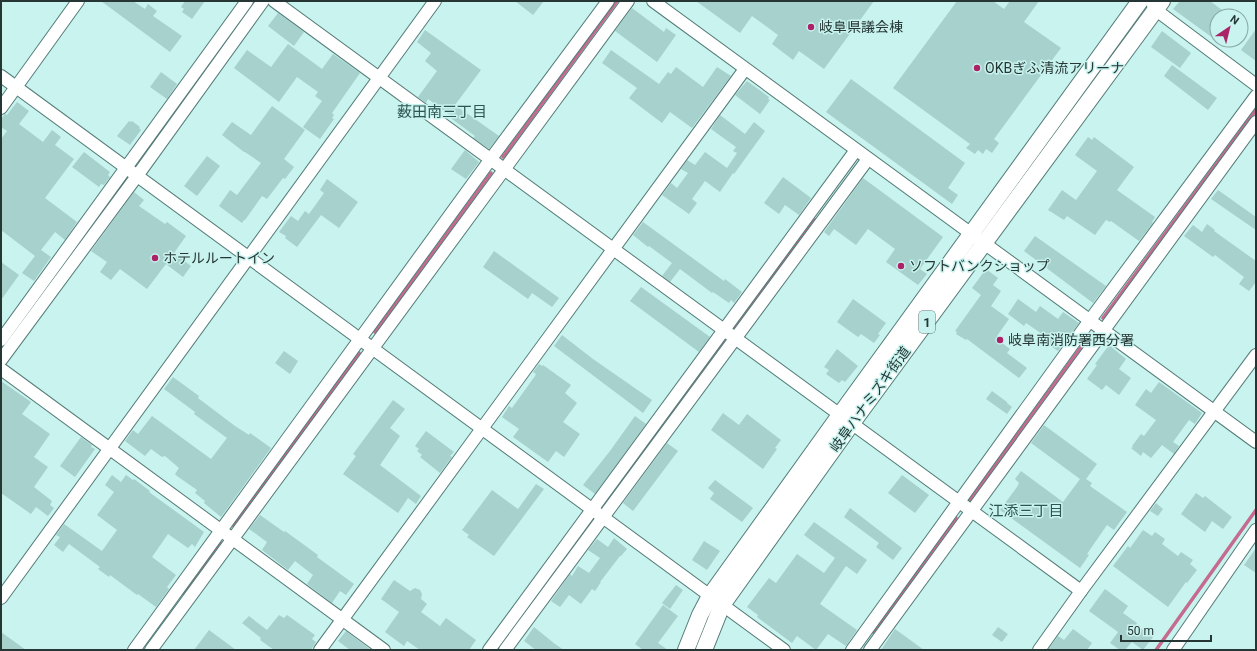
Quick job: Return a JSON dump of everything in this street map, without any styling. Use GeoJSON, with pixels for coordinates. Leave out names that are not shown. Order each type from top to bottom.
{"type":"FeatureCollection","features":[{"type":"Feature","properties":{"kind":"main road","name":"岐阜ハナミズキ街道"},"geometry":{"type":"LineString","coordinates":[[686,650],[700,615],[716,601],[846,419],[971,234],[1135,3]]}},
{"type":"Feature","properties":{"kind":"main road","name":"岐阜ハナミズキ街道"},"geometry":{"type":"LineString","coordinates":[[846,419],[984,244],[1156,4]]}},
{"type":"Feature","properties":{"kind":"main road","name":"岐阜ハナミズキ街道"},"geometry":{"type":"LineString","coordinates":[[704,650],[716,601]]}},
{"type":"Feature","properties":{"kind":"street"},"geometry":{"type":"LineString","coordinates":[[1,108],[78,1]]}},
{"type":"Feature","properties":{"kind":"street"},"geometry":{"type":"LineString","coordinates":[[1,340],[247,1]]}},
{"type":"Feature","properties":{"kind":"street"},"geometry":{"type":"LineString","coordinates":[[1,360],[137,176],[263,1]]}},
{"type":"Feature","properties":{"kind":"street"},"geometry":{"type":"LineString","coordinates":[[274,1],[1081,591]]}},
{"type":"Feature","properties":{"kind":"street"},"geometry":{"type":"LineString","coordinates":[[1,598],[435,1]]}},
{"type":"Feature","properties":{"kind":"street"},"geometry":{"type":"LineString","coordinates":[[134,650],[222,531],[490,160],[608,1]]}},
{"type":"Feature","properties":{"kind":"street"},"geometry":{"type":"LineString","coordinates":[[151,650],[628,1]]}},
{"type":"Feature","properties":{"kind":"street"},"geometry":{"type":"LineString","coordinates":[[653,1],[1256,442]]}},
{"type":"Feature","properties":{"kind":"street"},"geometry":{"type":"LineString","coordinates":[[1135,3],[1156,4],[1256,85]]}},
{"type":"Feature","properties":{"kind":"street"},"geometry":{"type":"LineString","coordinates":[[320,650],[745,69]]}},
{"type":"Feature","properties":{"kind":"street"},"geometry":{"type":"LineString","coordinates":[[1,76],[784,650]]}},
{"type":"Feature","properties":{"kind":"street"},"geometry":{"type":"LineString","coordinates":[[852,650],[1090,320],[1256,96]]}},
{"type":"Feature","properties":{"kind":"street"},"geometry":{"type":"LineString","coordinates":[[870,650],[1256,122]]}},
{"type":"Feature","properties":{"kind":"street"},"geometry":{"type":"LineString","coordinates":[[489,650],[856,150]]}},
{"type":"Feature","properties":{"kind":"street"},"geometry":{"type":"LineString","coordinates":[[505,650],[868,159]]}},
{"type":"Feature","properties":{"kind":"street"},"geometry":{"type":"LineString","coordinates":[[1039,650],[1256,355]]}},
{"type":"Feature","properties":{"kind":"street"},"geometry":{"type":"LineString","coordinates":[[1,369],[342,621],[384,650]]}},
{"type":"Feature","properties":{"kind":"street"},"geometry":{"type":"LineString","coordinates":[[1173,650],[1255,533]]}},
{"type":"Feature","properties":{"kind":"building"},"geometry":{"type":"Polygon","coordinates":[[[101,1],[133,1],[145,9],[148,4],[157,11],[153,16],[182,36],[170,52],[101,1]]]}},
{"type":"Feature","properties":{"kind":"building"},"geometry":{"type":"Polygon","coordinates":[[[185,1],[205,1],[192,19],[182,12],[184,9],[181,7],[185,1]]]}},
{"type":"Feature","properties":{"kind":"building"},"geometry":{"type":"Polygon","coordinates":[[[515,1],[544,1],[533,15],[515,1]]]}},
{"type":"Feature","properties":{"kind":"building","name":"岐阜県議会棟"},"geometry":{"type":"Polygon","coordinates":[[[696,1],[874,1],[824,69],[799,51],[793,60],[772,44],[778,35],[752,16],[740,33],[696,1]]]}},
{"type":"Feature","properties":{"kind":"building","name":"OKBぎふ清流アリーナ"},"geometry":{"type":"Polygon","coordinates":[[[957,1],[993,1],[1004,9],[1010,1],[1039,1],[1024,22],[1061,48],[994,139],[999,143],[992,153],[986,149],[983,154],[978,150],[975,154],[966,148],[970,144],[893,88],[957,1]]]}},
{"type":"Feature","properties":{"kind":"building"},"geometry":{"type":"Polygon","coordinates":[[[1180,1],[1210,1],[1219,8],[1209,8],[1209,35],[1173,9],[1180,1]]]}},
{"type":"Feature","properties":{"kind":"building"},"geometry":{"type":"Polygon","coordinates":[[[632,8],[664,32],[666,28],[676,35],[657,62],[615,31],[632,8]]]}},
{"type":"Feature","properties":{"kind":"building"},"geometry":{"type":"Polygon","coordinates":[[[278,13],[304,32],[294,46],[268,26],[278,13]]]}},
{"type":"Feature","properties":{"kind":"building"},"geometry":{"type":"Polygon","coordinates":[[[1256,29],[1256,61],[1241,50],[1242,48],[1249,48],[1249,39],[1256,29]]]}},
{"type":"Feature","properties":{"kind":"building"},"geometry":{"type":"Polygon","coordinates":[[[425,30],[481,70],[455,105],[499,136],[489,149],[473,138],[475,136],[448,116],[450,115],[428,99],[426,103],[418,97],[437,71],[425,61],[431,53],[417,42],[425,30]]]}},
{"type":"Feature","properties":{"kind":"building"},"geometry":{"type":"Polygon","coordinates":[[[1162,31],[1191,53],[1180,68],[1151,47],[1162,31]]]}},
{"type":"Feature","properties":{"kind":"building"},"geometry":{"type":"Polygon","coordinates":[[[288,44],[322,69],[333,54],[360,73],[332,113],[334,115],[332,118],[334,119],[320,139],[303,127],[322,101],[315,96],[318,92],[297,77],[279,102],[234,68],[247,50],[271,67],[288,44]]]}},
{"type":"Feature","properties":{"kind":"building"},"geometry":{"type":"Polygon","coordinates":[[[611,50],[659,84],[668,72],[671,74],[676,67],[703,87],[717,67],[731,76],[692,128],[670,112],[662,123],[629,98],[637,88],[602,63],[611,50]]]}},
{"type":"Feature","properties":{"kind":"building"},"geometry":{"type":"Polygon","coordinates":[[[1172,65],[1217,98],[1208,110],[1164,76],[1172,65]]]}},
{"type":"Feature","properties":{"kind":"building"},"geometry":{"type":"Polygon","coordinates":[[[161,72],[177,84],[167,99],[150,87],[161,72]]]}},
{"type":"Feature","properties":{"kind":"building"},"geometry":{"type":"Polygon","coordinates":[[[851,79],[965,163],[948,188],[958,195],[952,204],[826,112],[851,79]]]}},
{"type":"Feature","properties":{"kind":"building"},"geometry":{"type":"Polygon","coordinates":[[[747,81],[769,97],[768,99],[770,100],[760,114],[735,95],[747,81]]]}},
{"type":"Feature","properties":{"kind":"building"},"geometry":{"type":"Polygon","coordinates":[[[17,102],[29,111],[19,124],[43,142],[52,130],[61,137],[55,145],[74,159],[45,198],[77,222],[65,240],[55,232],[41,250],[51,257],[34,281],[22,273],[35,256],[1,230],[1,139],[7,131],[1,127],[1,119],[5,114],[7,115],[17,102]]]}},
{"type":"Feature","properties":{"kind":"building"},"geometry":{"type":"Polygon","coordinates":[[[272,106],[305,130],[284,159],[294,167],[285,179],[283,178],[267,199],[262,196],[242,223],[219,206],[230,190],[237,195],[261,163],[222,135],[232,122],[251,135],[272,106]]]}},
{"type":"Feature","properties":{"kind":"building"},"geometry":{"type":"Polygon","coordinates":[[[720,115],[745,134],[754,122],[765,131],[720,192],[705,181],[692,199],[697,203],[689,214],[662,195],[671,183],[677,188],[688,173],[681,169],[687,160],[695,165],[705,152],[727,168],[737,153],[733,151],[736,147],[711,129],[720,115]]]}},
{"type":"Feature","properties":{"kind":"building"},"geometry":{"type":"Polygon","coordinates":[[[129,121],[132,121],[140,127],[139,128],[141,130],[130,145],[117,136],[129,121]]]}},
{"type":"Feature","properties":{"kind":"building"},"geometry":{"type":"Polygon","coordinates":[[[1088,137],[1092,140],[1094,137],[1134,167],[1117,190],[1155,217],[1152,222],[1153,223],[1139,241],[1111,221],[1106,220],[1095,235],[1067,216],[1064,220],[1048,210],[1062,190],[1076,200],[1097,171],[1075,155],[1088,137]]]}},
{"type":"Feature","properties":{"kind":"building"},"geometry":{"type":"Polygon","coordinates":[[[465,150],[479,162],[466,179],[451,169],[465,150]]]}},
{"type":"Feature","properties":{"kind":"building"},"geometry":{"type":"Polygon","coordinates":[[[84,152],[110,172],[108,175],[110,177],[104,185],[101,184],[99,187],[72,167],[84,152]]]}},
{"type":"Feature","properties":{"kind":"building"},"geometry":{"type":"Polygon","coordinates":[[[207,156],[220,166],[197,196],[184,186],[207,156]]]}},
{"type":"Feature","properties":{"kind":"building"},"geometry":{"type":"Polygon","coordinates":[[[783,177],[811,198],[799,215],[785,205],[779,214],[764,203],[783,177]]]}},
{"type":"Feature","properties":{"kind":"building"},"geometry":{"type":"Polygon","coordinates":[[[863,178],[943,237],[920,269],[927,274],[918,285],[886,262],[895,249],[868,229],[856,245],[834,229],[829,236],[824,232],[863,178]]]}},
{"type":"Feature","properties":{"kind":"building"},"geometry":{"type":"Polygon","coordinates":[[[327,179],[358,202],[339,228],[321,215],[297,247],[285,238],[286,236],[279,232],[291,216],[298,221],[305,211],[309,214],[324,193],[320,190],[327,179]]]}},
{"type":"Feature","properties":{"kind":"building"},"geometry":{"type":"Polygon","coordinates":[[[1218,190],[1256,217],[1256,230],[1211,199],[1218,190]]]}},
{"type":"Feature","properties":{"kind":"building"},"geometry":{"type":"Polygon","coordinates":[[[134,192],[144,200],[139,206],[165,224],[167,222],[186,236],[174,253],[191,266],[183,277],[166,264],[147,289],[120,269],[111,280],[100,272],[107,262],[91,251],[134,192]]]}},
{"type":"Feature","properties":{"kind":"building"},"geometry":{"type":"Polygon","coordinates":[[[643,222],[724,281],[725,279],[742,292],[734,303],[731,300],[729,303],[713,292],[712,293],[680,269],[670,282],[662,276],[672,263],[633,235],[643,222]]]}},
{"type":"Feature","properties":{"kind":"building"},"geometry":{"type":"Polygon","coordinates":[[[1207,224],[1215,230],[1214,231],[1256,261],[1256,282],[1249,291],[1239,284],[1244,277],[1215,255],[1213,257],[1184,236],[1193,225],[1202,232],[1207,224]]]}},
{"type":"Feature","properties":{"kind":"building"},"geometry":{"type":"Polygon","coordinates":[[[1035,236],[1106,286],[1093,303],[1024,251],[1035,236]]]}},
{"type":"Feature","properties":{"kind":"building"},"geometry":{"type":"Polygon","coordinates":[[[494,251],[559,298],[552,307],[532,293],[528,299],[483,267],[494,251]]]}},
{"type":"Feature","properties":{"kind":"building"},"geometry":{"type":"Polygon","coordinates":[[[1,262],[19,275],[1,300],[1,262]]]}},
{"type":"Feature","properties":{"kind":"building","name":"岐阜南消防署西分署"},"geometry":{"type":"Polygon","coordinates":[[[986,269],[998,278],[993,285],[1001,291],[991,306],[1009,319],[997,336],[1003,341],[1002,343],[1010,349],[1007,353],[1027,368],[1019,378],[967,339],[966,340],[956,334],[957,332],[955,331],[981,295],[972,288],[986,269]]]}},
{"type":"Feature","properties":{"kind":"building"},"geometry":{"type":"Polygon","coordinates":[[[641,287],[710,337],[699,352],[630,301],[641,287]]]}},
{"type":"Feature","properties":{"kind":"building"},"geometry":{"type":"Polygon","coordinates":[[[853,299],[886,323],[878,334],[880,335],[874,343],[861,334],[858,337],[837,322],[853,299]]]}},
{"type":"Feature","properties":{"kind":"building"},"geometry":{"type":"Polygon","coordinates":[[[1018,299],[1036,312],[1040,306],[1058,319],[1063,312],[1079,323],[1058,351],[1042,340],[1045,336],[1026,323],[1024,326],[1008,314],[1018,299]]]}},
{"type":"Feature","properties":{"kind":"building"},"geometry":{"type":"Polygon","coordinates":[[[562,335],[593,359],[652,400],[643,413],[554,346],[562,335]]]}},
{"type":"Feature","properties":{"kind":"building"},"geometry":{"type":"Polygon","coordinates":[[[1109,345],[1126,359],[1119,369],[1131,378],[1119,395],[1106,385],[1102,390],[1087,379],[1097,365],[1095,364],[1109,345]]]}},
{"type":"Feature","properties":{"kind":"building"},"geometry":{"type":"Polygon","coordinates":[[[837,349],[858,366],[845,382],[842,380],[839,383],[826,374],[829,370],[824,367],[837,349]]]}},
{"type":"Feature","properties":{"kind":"building"},"geometry":{"type":"Polygon","coordinates":[[[284,351],[298,361],[290,374],[275,363],[284,351]]]}},
{"type":"Feature","properties":{"kind":"building"},"geometry":{"type":"Polygon","coordinates":[[[539,364],[542,366],[543,365],[571,385],[565,393],[577,403],[563,422],[580,434],[564,457],[556,451],[548,462],[513,437],[519,429],[502,417],[509,406],[512,408],[535,376],[536,374],[533,372],[539,364]]]}},
{"type":"Feature","properties":{"kind":"building"},"geometry":{"type":"Polygon","coordinates":[[[173,377],[199,396],[198,398],[235,426],[249,435],[250,433],[271,448],[221,517],[204,503],[205,501],[195,493],[197,490],[175,474],[179,468],[165,456],[162,457],[151,449],[145,456],[125,441],[133,430],[138,434],[152,416],[211,459],[227,438],[194,414],[195,412],[164,389],[173,377]]]}},
{"type":"Feature","properties":{"kind":"building"},"geometry":{"type":"Polygon","coordinates":[[[1,381],[31,402],[22,414],[50,434],[34,457],[48,467],[34,487],[52,501],[50,505],[54,508],[48,516],[36,507],[31,514],[1,493],[1,381]]]}},
{"type":"Feature","properties":{"kind":"building"},"geometry":{"type":"Polygon","coordinates":[[[1159,382],[1202,413],[1195,424],[1189,420],[1173,442],[1179,446],[1174,454],[1162,445],[1151,458],[1143,452],[1141,456],[1131,448],[1141,434],[1144,436],[1156,420],[1135,405],[1146,389],[1151,393],[1159,382]]]}},
{"type":"Feature","properties":{"kind":"building"},"geometry":{"type":"Polygon","coordinates":[[[992,391],[1012,407],[1007,414],[986,399],[992,391]]]}},
{"type":"Feature","properties":{"kind":"building"},"geometry":{"type":"Polygon","coordinates":[[[393,400],[405,409],[390,428],[400,436],[380,465],[421,496],[416,504],[408,498],[398,513],[343,474],[356,456],[353,454],[393,400]]]}},
{"type":"Feature","properties":{"kind":"building"},"geometry":{"type":"Polygon","coordinates":[[[723,413],[739,425],[747,414],[781,440],[775,448],[777,449],[763,469],[711,430],[723,413]]]}},
{"type":"Feature","properties":{"kind":"building"},"geometry":{"type":"Polygon","coordinates":[[[635,416],[646,424],[595,494],[583,485],[635,416]]]}},
{"type":"Feature","properties":{"kind":"building"},"geometry":{"type":"Polygon","coordinates":[[[1044,425],[1097,464],[1086,479],[1092,483],[1090,486],[1127,512],[1114,530],[1107,525],[1087,554],[1089,555],[1080,568],[1000,510],[1017,487],[1019,483],[1015,479],[1021,471],[1063,502],[1080,479],[1031,443],[1044,425]]]}},
{"type":"Feature","properties":{"kind":"building"},"geometry":{"type":"Polygon","coordinates":[[[426,431],[454,452],[440,473],[420,457],[422,455],[417,451],[419,449],[415,446],[426,431]]]}},
{"type":"Feature","properties":{"kind":"building"},"geometry":{"type":"Polygon","coordinates":[[[81,437],[95,449],[75,477],[60,466],[81,437]]]}},
{"type":"Feature","properties":{"kind":"building"},"geometry":{"type":"Polygon","coordinates":[[[667,443],[678,451],[633,511],[623,503],[667,443]]]}},
{"type":"Feature","properties":{"kind":"building"},"geometry":{"type":"Polygon","coordinates":[[[112,475],[121,482],[126,475],[133,480],[134,479],[150,491],[149,492],[204,532],[195,547],[192,544],[188,548],[168,534],[152,557],[176,575],[167,587],[169,589],[156,607],[110,575],[109,577],[98,569],[100,567],[69,544],[63,552],[54,545],[60,537],[56,535],[64,524],[102,551],[117,530],[97,515],[114,492],[105,485],[112,475]]]}},
{"type":"Feature","properties":{"kind":"building"},"geometry":{"type":"Polygon","coordinates":[[[902,475],[929,495],[915,513],[888,493],[902,475]]]}},
{"type":"Feature","properties":{"kind":"building"},"geometry":{"type":"Polygon","coordinates":[[[715,480],[753,508],[742,522],[710,499],[714,493],[708,488],[715,480]]]}},
{"type":"Feature","properties":{"kind":"building"},"geometry":{"type":"Polygon","coordinates":[[[536,484],[544,489],[494,556],[467,537],[469,535],[462,530],[492,490],[518,509],[536,484]]]}},
{"type":"Feature","properties":{"kind":"building"},"geometry":{"type":"Polygon","coordinates":[[[1196,493],[1203,498],[1205,496],[1232,517],[1223,529],[1212,521],[1205,532],[1181,514],[1196,493]]]}},
{"type":"Feature","properties":{"kind":"building"},"geometry":{"type":"Polygon","coordinates":[[[1156,503],[1163,509],[1158,516],[1150,511],[1156,503]]]}},
{"type":"Feature","properties":{"kind":"building"},"geometry":{"type":"Polygon","coordinates":[[[850,508],[902,548],[893,560],[876,547],[879,543],[844,517],[850,508]]]}},
{"type":"Feature","properties":{"kind":"building"},"geometry":{"type":"Polygon","coordinates":[[[260,515],[318,555],[317,557],[354,584],[346,595],[340,591],[332,603],[307,584],[313,575],[295,561],[288,570],[262,550],[267,542],[249,529],[260,515]]]}},
{"type":"Feature","properties":{"kind":"building"},"geometry":{"type":"Polygon","coordinates":[[[814,522],[867,560],[857,574],[846,566],[820,604],[857,630],[846,646],[828,634],[816,650],[797,636],[792,643],[757,617],[758,615],[747,607],[769,578],[776,583],[797,554],[824,573],[835,558],[804,535],[814,522]]]}},
{"type":"Feature","properties":{"kind":"building"},"geometry":{"type":"Polygon","coordinates":[[[1143,530],[1152,536],[1155,532],[1165,539],[1162,544],[1178,556],[1181,552],[1193,560],[1190,564],[1197,570],[1187,583],[1186,582],[1168,607],[1113,566],[1128,546],[1130,548],[1143,530]]]}},
{"type":"Feature","properties":{"kind":"building"},"geometry":{"type":"Polygon","coordinates":[[[614,538],[627,549],[600,582],[595,591],[592,589],[581,604],[569,595],[560,607],[551,601],[570,574],[572,576],[578,566],[589,573],[600,558],[588,550],[597,539],[608,547],[614,538]]]}},
{"type":"Feature","properties":{"kind":"building"},"geometry":{"type":"Polygon","coordinates":[[[704,541],[720,551],[707,570],[692,560],[704,541]]]}},
{"type":"Feature","properties":{"kind":"building"},"geometry":{"type":"Polygon","coordinates":[[[1256,548],[1256,573],[1244,565],[1256,548]]]}},
{"type":"Feature","properties":{"kind":"building"},"geometry":{"type":"Polygon","coordinates":[[[394,580],[410,591],[415,588],[420,590],[422,594],[421,599],[427,604],[421,612],[440,626],[446,618],[476,640],[469,650],[420,650],[407,641],[404,646],[385,632],[399,612],[381,599],[394,580]]]}},
{"type":"Feature","properties":{"kind":"building"},"geometry":{"type":"Polygon","coordinates":[[[676,585],[683,590],[670,609],[662,603],[676,585]]]}},
{"type":"Feature","properties":{"kind":"building"},"geometry":{"type":"Polygon","coordinates":[[[1105,589],[1128,606],[1123,613],[1137,623],[1136,625],[1153,637],[1143,650],[1132,642],[1125,650],[1120,650],[1110,643],[1118,632],[1089,611],[1105,589]]]}},
{"type":"Feature","properties":{"kind":"building"},"geometry":{"type":"Polygon","coordinates":[[[663,605],[678,616],[658,643],[668,650],[643,650],[635,644],[663,605]]]}},
{"type":"Feature","properties":{"kind":"building"},"geometry":{"type":"Polygon","coordinates":[[[279,615],[284,618],[287,615],[315,635],[312,639],[316,642],[311,650],[274,650],[260,640],[261,638],[242,623],[249,616],[267,630],[279,615]]]}},
{"type":"Feature","properties":{"kind":"building"},"geometry":{"type":"Polygon","coordinates":[[[534,627],[564,650],[536,650],[524,641],[534,627]]]}},
{"type":"Feature","properties":{"kind":"building"},"geometry":{"type":"Polygon","coordinates":[[[998,627],[1008,634],[1002,642],[992,635],[998,627]]]}},
{"type":"Feature","properties":{"kind":"building"},"geometry":{"type":"Polygon","coordinates":[[[895,629],[924,650],[881,650],[895,629]]]}},
{"type":"Feature","properties":{"kind":"building"},"geometry":{"type":"Polygon","coordinates":[[[1073,629],[1092,643],[1087,650],[1048,650],[1058,636],[1064,640],[1073,629]]]}},
{"type":"Feature","properties":{"kind":"building"},"geometry":{"type":"Polygon","coordinates":[[[209,630],[236,650],[194,650],[209,630]]]}},
{"type":"Feature","properties":{"kind":"building"},"geometry":{"type":"Polygon","coordinates":[[[346,631],[371,650],[350,650],[338,641],[346,631]]]}},
{"type":"Feature","properties":{"kind":"building"},"geometry":{"type":"Polygon","coordinates":[[[1,632],[26,650],[4,650],[1,648],[1,632]]]}},
{"type":"Feature","properties":{"kind":"waterway"},"geometry":{"type":"LineString","coordinates":[[503,157],[617,1]]}},
{"type":"Feature","properties":{"kind":"waterway"},"geometry":{"type":"LineString","coordinates":[[139,162],[205,71]]}},
{"type":"Feature","properties":{"kind":"waterway"},"geometry":{"type":"LineString","coordinates":[[1103,318],[1256,110]]}},
{"type":"Feature","properties":{"kind":"waterway"},"geometry":{"type":"LineString","coordinates":[[375,332],[491,173]]}},
{"type":"Feature","properties":{"kind":"waterway"},"geometry":{"type":"LineString","coordinates":[[27,314],[124,181]]}},
{"type":"Feature","properties":{"kind":"waterway"},"geometry":{"type":"LineString","coordinates":[[732,329],[815,220]]}},
{"type":"Feature","properties":{"kind":"waterway"},"geometry":{"type":"LineString","coordinates":[[606,501],[726,337]]}},
{"type":"Feature","properties":{"kind":"waterway"},"geometry":{"type":"LineString","coordinates":[[970,500],[1087,339]]}},
{"type":"Feature","properties":{"kind":"waterway"},"geometry":{"type":"LineString","coordinates":[[233,525],[359,353]]}},
{"type":"Feature","properties":{"kind":"waterway"},"geometry":{"type":"LineString","coordinates":[[1156,650],[1256,510]]}},
{"type":"Feature","properties":{"kind":"waterway"},"geometry":{"type":"LineString","coordinates":[[873,632],[956,518]]}},
{"type":"Feature","properties":{"kind":"waterway"},"geometry":{"type":"LineString","coordinates":[[497,650],[589,524]]}},
{"type":"Feature","properties":{"kind":"waterway"},"geometry":{"type":"LineString","coordinates":[[183,593],[220,542]]}},
{"type":"Feature","properties":{"kind":"place","name":"岐阜県議会棟"},"geometry":{"type":"Point","coordinates":[811,27]}},
{"type":"Feature","properties":{"kind":"place","name":"OKBぎふ清流アリーナ"},"geometry":{"type":"Point","coordinates":[977,68]}},
{"type":"Feature","properties":{"kind":"place","name":"ホテルルートイン"},"geometry":{"type":"Point","coordinates":[155,258]}},
{"type":"Feature","properties":{"kind":"place","name":"ソフトバンクショップ"},"geometry":{"type":"Point","coordinates":[901,266]}},
{"type":"Feature","properties":{"kind":"place","name":"岐阜南消防署西分署"},"geometry":{"type":"Point","coordinates":[1000,340]}},
{"type":"Feature","properties":{"kind":"district","name":"薮田南三丁目"},"geometry":{"type":"Point","coordinates":[442,112]}},
{"type":"Feature","properties":{"kind":"district","name":"江添三丁目"},"geometry":{"type":"Point","coordinates":[1026,511]}}]}
